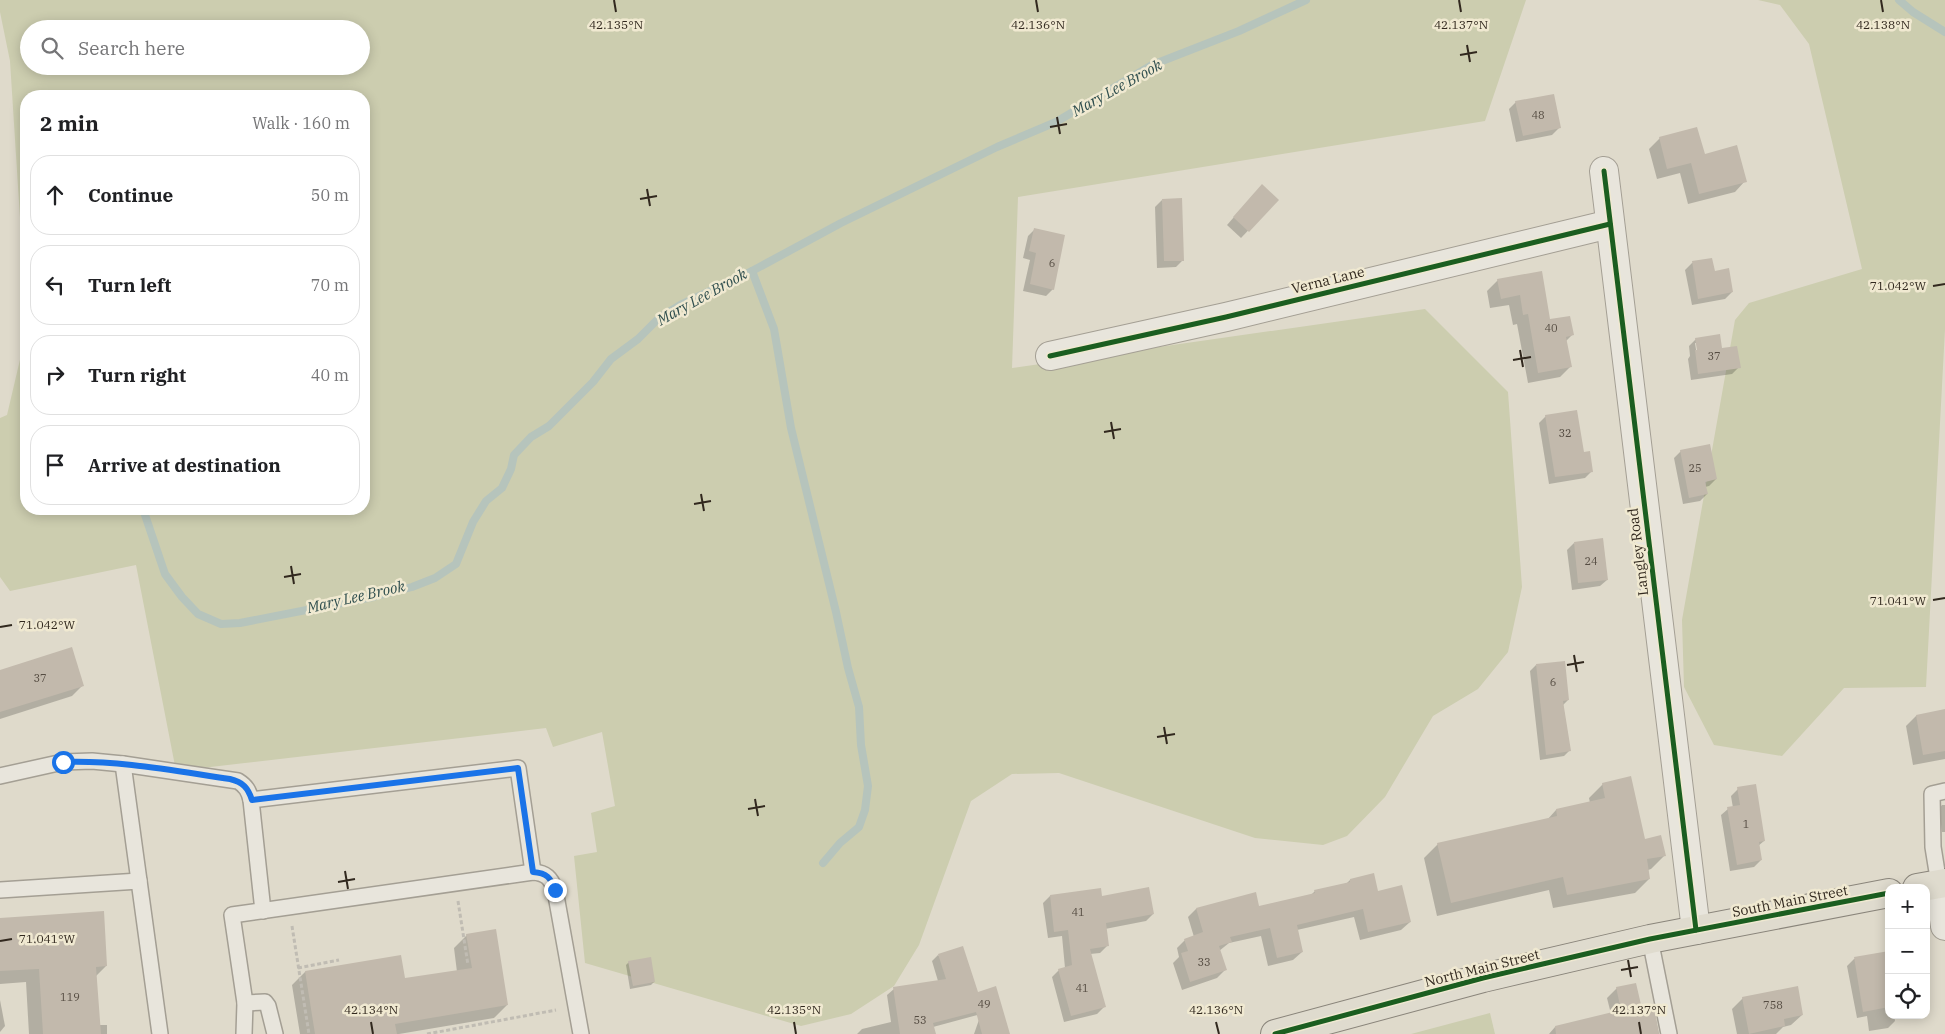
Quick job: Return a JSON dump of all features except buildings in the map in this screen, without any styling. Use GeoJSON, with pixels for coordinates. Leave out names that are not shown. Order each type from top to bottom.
{"type":"FeatureCollection","features":[{"type":"Feature","properties":{"kind":"main road","name":"South Main Street"},"geometry":{"type":"LineString","coordinates":[[1696,930],[1885,894]]}},
{"type":"Feature","properties":{"kind":"main road","name":"North Main Street"},"geometry":{"type":"LineString","coordinates":[[1276,1034],[1483,978],[1696,930]]}},
{"type":"Feature","properties":{"kind":"street","name":"Langley Road"},"geometry":{"type":"LineString","coordinates":[[1604,171],[1696,930]]}},
{"type":"Feature","properties":{"kind":"street","name":"Verna Lane"},"geometry":{"type":"LineString","coordinates":[[1050,356],[1235,314],[1610,224]]}},
{"type":"Feature","properties":{"kind":"street"},"geometry":{"type":"LineString","coordinates":[[1934,885],[1945,926]]}},
{"type":"Feature","properties":{"kind":"lane"},"geometry":{"type":"LineString","coordinates":[[0,776],[63,762],[92,761],[238,781],[245,785],[252,800],[263,911]]}},
{"type":"Feature","properties":{"kind":"lane"},"geometry":{"type":"LineString","coordinates":[[123,764],[160,1034]]}},
{"type":"Feature","properties":{"kind":"lane"},"geometry":{"type":"LineString","coordinates":[[252,800],[518,768],[533,872]]}},
{"type":"Feature","properties":{"kind":"lane"},"geometry":{"type":"LineString","coordinates":[[1934,885],[1932,794],[1945,791]]}},
{"type":"Feature","properties":{"kind":"lane"},"geometry":{"type":"LineString","coordinates":[[244,1034],[245,1003],[232,915],[543,872],[548,876],[555,890],[581,1034]]}},
{"type":"Feature","properties":{"kind":"lane"},"geometry":{"type":"LineString","coordinates":[[0,890],[139,882]]}},
{"type":"Feature","properties":{"kind":"lane"},"geometry":{"type":"LineString","coordinates":[[1650,939],[1669,1034]]}},
{"type":"Feature","properties":{"kind":"lane"},"geometry":{"type":"LineString","coordinates":[[245,1003],[265,1002],[268,1006],[275,1034]]}},
{"type":"Feature","properties":{"kind":"path"},"geometry":{"type":"LineString","coordinates":[[460,918],[468,965]]}},
{"type":"Feature","properties":{"kind":"path"},"geometry":{"type":"LineString","coordinates":[[294,940],[309,1034]]}},
{"type":"Feature","properties":{"kind":"path"},"geometry":{"type":"LineString","coordinates":[[298,968],[338,960]]}},
{"type":"Feature","properties":{"kind":"path"},"geometry":{"type":"LineString","coordinates":[[427,1034],[576,1007]]}},
{"type":"Feature","properties":{"kind":"green space"},"geometry":{"type":"Polygon","coordinates":[[[0,0],[1526,0],[1485,121],[1018,197],[1012,368],[1425,309],[1508,392],[1522,587],[1508,652],[1478,689],[1433,716],[1385,797],[1347,836],[1323,845],[1255,838],[1059,773],[1012,774],[971,801],[919,945],[894,986],[851,1014],[801,1026],[585,963],[574,856],[597,852],[591,813],[615,806],[602,732],[553,747],[546,728],[176,771],[136,565],[10,591],[0,577],[0,418],[7,415],[20,360],[20,515],[370,515],[370,90],[20,90],[20,218],[10,61],[0,12],[0,0]]]}},
{"type":"Feature","properties":{"kind":"green space"},"geometry":{"type":"Polygon","coordinates":[[[1758,0],[1945,0],[1945,329],[1926,687],[1844,688],[1782,756],[1714,745],[1684,687],[1682,620],[1735,320],[1749,303],[1862,269],[1809,44],[1780,5],[1758,0]]]}},
{"type":"Feature","properties":{"kind":"green space"},"geometry":{"type":"Polygon","coordinates":[[[1490,1013],[1495,1034],[1411,1034],[1490,1013]]]}},
{"type":"Feature","properties":{"kind":"waterway","name":"Mary Lee Brook"},"geometry":{"type":"LineString","coordinates":[[145,515],[165,574],[182,597],[198,614],[221,624],[240,623],[373,597],[412,587],[435,578],[456,564],[473,522],[486,501],[502,488],[511,469],[514,455],[531,437],[549,426],[593,382],[611,359],[638,339],[659,318],[682,304],[752,271],[841,223],[997,147],[1056,122],[1152,65],[1239,31],[1306,0]]}},
{"type":"Feature","properties":{"kind":"waterway","name":"Mary Lee Brook"},"geometry":{"type":"LineString","coordinates":[[1899,0],[1913,12],[1945,32]]}},
{"type":"Feature","properties":{"kind":"waterway"},"geometry":{"type":"LineString","coordinates":[[752,271],[774,329],[791,428],[859,707],[861,745],[868,786],[865,810],[859,827],[840,843],[823,863]]}},
{"type":"Feature","properties":{"kind":"cycle path"},"geometry":{"type":"LineString","coordinates":[[1604,171],[1696,930]]}},
{"type":"Feature","properties":{"kind":"cycle path"},"geometry":{"type":"LineString","coordinates":[[1050,356],[1226,317],[1610,224]]}},
{"type":"Feature","properties":{"kind":"cycle path"},"geometry":{"type":"LineString","coordinates":[[1275,1034],[1483,978],[1650,939],[1885,894]]}},
{"type":"Feature","properties":{"kind":"route"},"geometry":{"type":"LineString","coordinates":[[63,762],[92,761],[123,764],[230,779],[245,785],[252,800],[518,768],[533,872],[543,872],[548,876],[555,890]]}}]}
